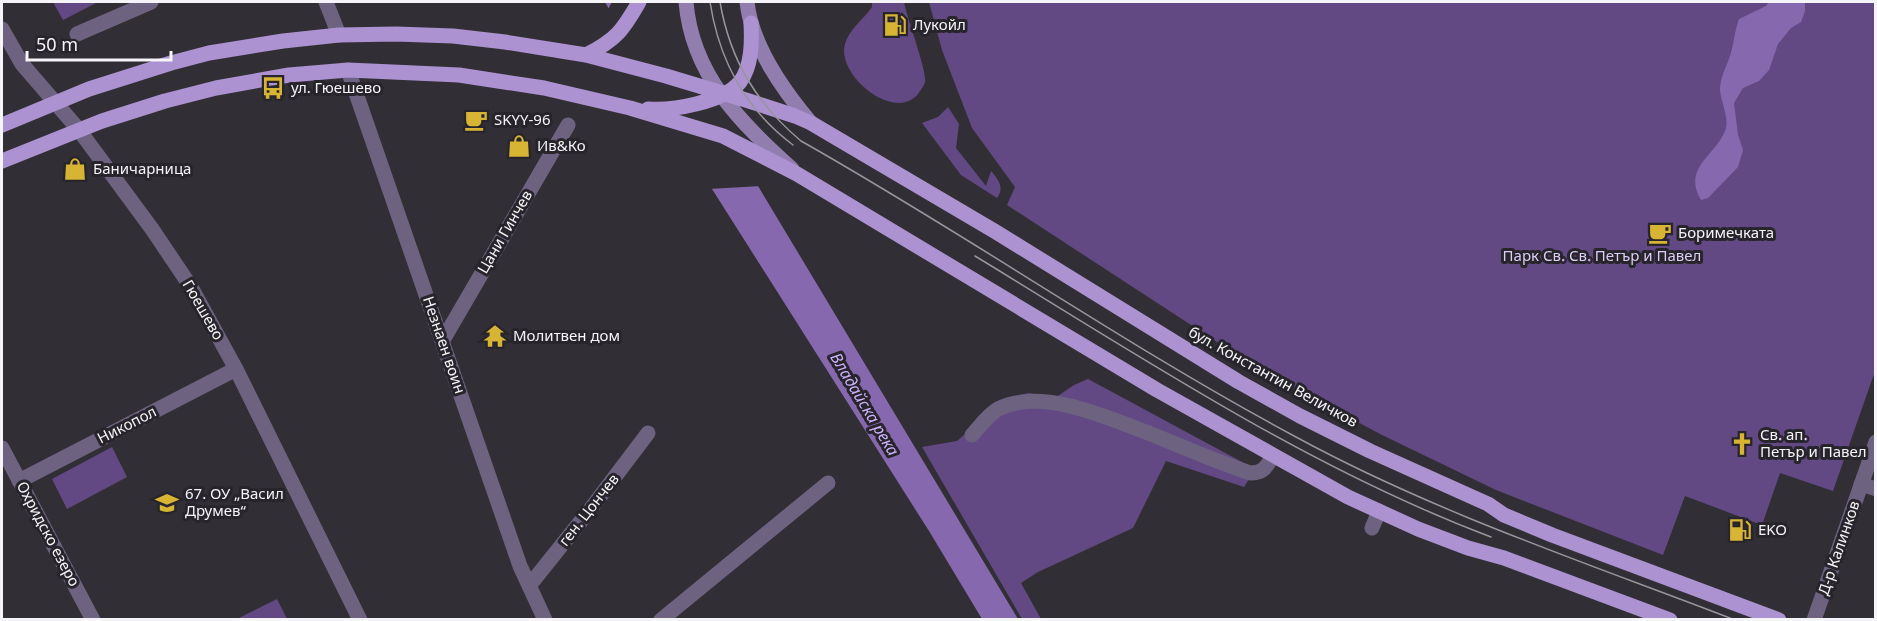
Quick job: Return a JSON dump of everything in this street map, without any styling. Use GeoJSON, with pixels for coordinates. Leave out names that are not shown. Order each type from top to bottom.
{"type":"FeatureCollection","features":[{"type":"Feature","properties":{"kind":"main road"},"geometry":{"type":"LineString","coordinates":[[586,55],[620,33],[639,2]]}},
{"type":"Feature","properties":{"kind":"main road"},"geometry":{"type":"LineString","coordinates":[[686,2],[690,29],[698,56],[707,74],[748,128],[797,174]]}},
{"type":"Feature","properties":{"kind":"main road"},"geometry":{"type":"LineString","coordinates":[[630,108],[655,110],[710,101],[738,84],[751,51],[751,23],[747,2]]}},
{"type":"Feature","properties":{"kind":"main road"},"geometry":{"type":"LineString","coordinates":[[751,23],[764,53],[791,100],[811,123]]}},
{"type":"Feature","properties":{"kind":"main road","name":"бул. Константин Величков"},"geometry":{"type":"LineString","coordinates":[[2,125],[89,89],[209,53],[339,35],[453,36],[505,42],[586,55],[666,76],[781,111],[811,123],[996,232],[1239,382],[1300,416],[1381,456],[1488,504],[1504,514],[1656,575],[1779,620]]}},
{"type":"Feature","properties":{"kind":"main road"},"geometry":{"type":"LineString","coordinates":[[2,161],[79,130],[165,101],[216,88],[289,75],[348,70],[459,75],[544,88],[630,108],[723,136],[797,174],[1157,390],[1348,497],[1468,548],[1504,558],[1670,620]]}},
{"type":"Feature","properties":{"kind":"street"},"geometry":{"type":"LineString","coordinates":[[77,34],[151,2]]}},
{"type":"Feature","properties":{"kind":"street"},"geometry":{"type":"LineString","coordinates":[[326,2],[339,35]]}},
{"type":"Feature","properties":{"kind":"street","name":"Гюешево"},"geometry":{"type":"LineString","coordinates":[[2,28],[21,64],[79,130],[170,255],[206,313],[360,620]]}},
{"type":"Feature","properties":{"kind":"street","name":"Незнаен воин"},"geometry":{"type":"LineString","coordinates":[[348,70],[520,566],[544,620]]}},
{"type":"Feature","properties":{"kind":"street","name":"Цани Гинчев"},"geometry":{"type":"LineString","coordinates":[[443,340],[568,125]]}},
{"type":"Feature","properties":{"kind":"street","name":"Никопол"},"geometry":{"type":"LineString","coordinates":[[19,481],[236,369]]}},
{"type":"Feature","properties":{"kind":"street"},"geometry":{"type":"LineString","coordinates":[[972,435],[996,410],[1009,405],[1042,402],[1080,409],[1119,422],[1250,473],[1258,473],[1265,469],[1273,456]]}},
{"type":"Feature","properties":{"kind":"street","name":"ген. Цончев"},"geometry":{"type":"LineString","coordinates":[[529,586],[648,434]]}},
{"type":"Feature","properties":{"kind":"street","name":"Д-р Калинков"},"geometry":{"type":"LineString","coordinates":[[1814,620],[1868,487],[1875,442]]}},
{"type":"Feature","properties":{"kind":"street","name":"Охридско езеро"},"geometry":{"type":"LineString","coordinates":[[2,448],[93,620]]}},
{"type":"Feature","properties":{"kind":"street"},"geometry":{"type":"LineString","coordinates":[[661,620],[828,483]]}},
{"type":"Feature","properties":{"kind":"street"},"geometry":{"type":"LineString","coordinates":[[1372,528],[1379,511]]}},
{"type":"Feature","properties":{"kind":"green space"},"geometry":{"type":"Polygon","coordinates":[[[53,2],[98,2],[63,20],[53,2]]]}},
{"type":"Feature","properties":{"kind":"green space"},"geometry":{"type":"Polygon","coordinates":[[[872,2],[904,2],[925,76],[921,90],[908,101],[895,103],[869,92],[849,69],[845,56],[845,44],[853,29],[872,7],[872,2]]]}},
{"type":"Feature","properties":{"kind":"green space","name":"Парк Св. Св. Петър и Павел"},"geometry":{"type":"Polygon","coordinates":[[[929,2],[1875,2],[1875,371],[1833,491],[1780,473],[1762,525],[1685,496],[1663,555],[1496,490],[1380,434],[1254,366],[1007,205],[1015,187],[972,128],[942,50],[929,2]]]}},
{"type":"Feature","properties":{"kind":"green space"},"geometry":{"type":"Polygon","coordinates":[[[948,107],[959,124],[956,148],[986,186],[991,171],[994,174],[1000,187],[997,198],[961,175],[922,123],[938,117],[948,107]]]}},
{"type":"Feature","properties":{"kind":"green space"},"geometry":{"type":"Polygon","coordinates":[[[1088,379],[1255,469],[1244,487],[1166,461],[1133,528],[1038,572],[1021,583],[1041,619],[1022,619],[922,447],[957,441],[1007,398],[1029,393],[1055,398],[1088,379]]]}},
{"type":"Feature","properties":{"kind":"green space"},"geometry":{"type":"Polygon","coordinates":[[[112,447],[127,477],[67,509],[52,479],[112,447]]]}},
{"type":"Feature","properties":{"kind":"green space"},"geometry":{"type":"Polygon","coordinates":[[[277,599],[287,619],[237,619],[277,599]]]}},
{"type":"Feature","properties":{"kind":"water","name":"Владайска река"},"geometry":{"type":"Polygon","coordinates":[[[605,2],[652,2],[758,186],[1018,619],[982,619],[929,531],[712,189],[605,2]]]}},
{"type":"Feature","properties":{"kind":"water"},"geometry":{"type":"Polygon","coordinates":[[[1769,2],[1805,2],[1805,11],[1801,22],[1791,28],[1778,44],[1769,70],[1759,81],[1743,88],[1734,103],[1738,135],[1743,150],[1738,167],[1708,198],[1701,200],[1695,179],[1702,163],[1725,131],[1725,111],[1720,86],[1731,54],[1739,19],[1766,6],[1769,2]]]}},
{"type":"Feature","properties":{"kind":"pier"},"geometry":{"type":"Polygon","coordinates":[[[612,2],[655,2],[761,186],[709,189],[607,11],[612,2]]]}},
{"type":"Feature","properties":{"kind":"tram line"},"geometry":{"type":"LineString","coordinates":[[710,2],[720,44],[737,82],[761,116],[793,145]]}},
{"type":"Feature","properties":{"kind":"tram line"},"geometry":{"type":"LineString","coordinates":[[720,2],[731,43],[747,79],[771,111],[801,141],[925,214],[1170,366],[1296,437],[1403,490],[1512,536],[1735,620]]}},
{"type":"Feature","properties":{"kind":"tram line"},"geometry":{"type":"LineString","coordinates":[[975,256],[1163,371],[1291,444],[1356,478],[1491,537]]}},
{"type":"Feature","properties":{"kind":"place","name":"Лукойл"},"geometry":{"type":"Point","coordinates":[895,25]}},
{"type":"Feature","properties":{"kind":"place","name":"ул. Гюешево"},"geometry":{"type":"Point","coordinates":[273,88]}},
{"type":"Feature","properties":{"kind":"place","name":"SKYY-96"},"geometry":{"type":"Point","coordinates":[476,120]}},
{"type":"Feature","properties":{"kind":"place","name":"Ив&Ко"},"geometry":{"type":"Point","coordinates":[519,146]}},
{"type":"Feature","properties":{"kind":"place","name":"Баничарница"},"geometry":{"type":"Point","coordinates":[75,169]}},
{"type":"Feature","properties":{"kind":"place","name":"Боримечката"},"geometry":{"type":"Point","coordinates":[1660,233]}},
{"type":"Feature","properties":{"kind":"place","name":"Молитвен дом"},"geometry":{"type":"Point","coordinates":[495,336]}},
{"type":"Feature","properties":{"kind":"place","name":"Св. ап. Петър и Павел"},"geometry":{"type":"Point","coordinates":[1742,444]}},
{"type":"Feature","properties":{"kind":"place","name":"67. ОУ „Васил Друмев“"},"geometry":{"type":"Point","coordinates":[167,503]}},
{"type":"Feature","properties":{"kind":"place","name":"EKO"},"geometry":{"type":"Point","coordinates":[1740,530]}}]}
